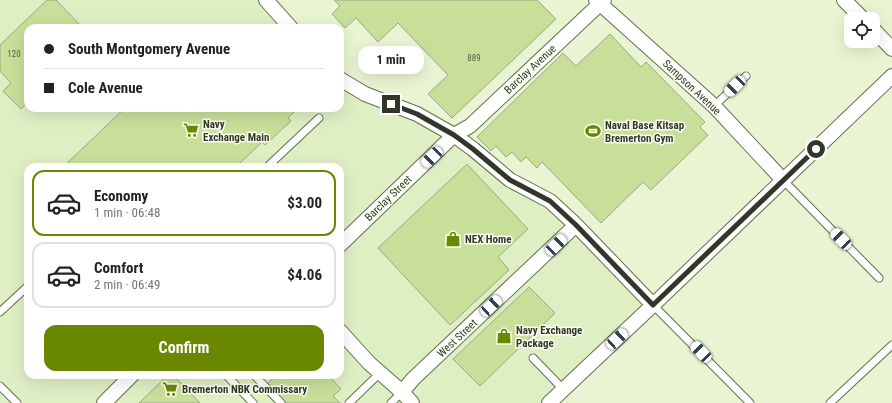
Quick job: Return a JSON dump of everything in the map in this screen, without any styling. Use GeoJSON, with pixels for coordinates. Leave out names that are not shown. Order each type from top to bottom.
{"type":"FeatureCollection","features":[{"type":"Feature","properties":{"kind":"street"},"geometry":{"type":"LineString","coordinates":[[266,0],[287,24]]}},
{"type":"Feature","properties":{"kind":"street"},"geometry":{"type":"LineString","coordinates":[[844,0],[856,12]]}},
{"type":"Feature","properties":{"kind":"street","name":"Sampson Avenue"},"geometry":{"type":"LineString","coordinates":[[600,1],[714,106],[783,180]]}},
{"type":"Feature","properties":{"kind":"street","name":"Barclay Avenue"},"geometry":{"type":"LineString","coordinates":[[454,135],[470,126],[600,1]]}},
{"type":"Feature","properties":{"kind":"street"},"geometry":{"type":"LineString","coordinates":[[880,37],[892,49]]}},
{"type":"Feature","properties":{"kind":"street"},"geometry":{"type":"LineString","coordinates":[[549,403],[892,76]]}},
{"type":"Feature","properties":{"kind":"street"},"geometry":{"type":"LineString","coordinates":[[344,81],[365,94],[417,114],[454,135],[510,180],[550,201],[576,225],[653,305]]}},
{"type":"Feature","properties":{"kind":"street","name":"Barclay Street"},"geometry":{"type":"LineString","coordinates":[[344,241],[454,135]]}},
{"type":"Feature","properties":{"kind":"street","name":"West Street"},"geometry":{"type":"LineString","coordinates":[[402,392],[417,375],[576,225]]}},
{"type":"Feature","properties":{"kind":"street"},"geometry":{"type":"LineString","coordinates":[[344,335],[380,373],[412,403]]}},
{"type":"Feature","properties":{"kind":"street"},"geometry":{"type":"LineString","coordinates":[[104,403],[128,379]]}},
{"type":"Feature","properties":{"kind":"lane"},"geometry":{"type":"LineString","coordinates":[[714,106],[746,76]]}},
{"type":"Feature","properties":{"kind":"lane"},"geometry":{"type":"LineString","coordinates":[[271,163],[319,118]]}},
{"type":"Feature","properties":{"kind":"lane"},"geometry":{"type":"LineString","coordinates":[[783,180],[879,278]]}},
{"type":"Feature","properties":{"kind":"lane"},"geometry":{"type":"LineString","coordinates":[[0,312],[24,290]]}},
{"type":"Feature","properties":{"kind":"lane"},"geometry":{"type":"LineString","coordinates":[[653,305],[750,403]]}},
{"type":"Feature","properties":{"kind":"lane"},"geometry":{"type":"LineString","coordinates":[[830,403],[892,345]]}},
{"type":"Feature","properties":{"kind":"lane"},"geometry":{"type":"LineString","coordinates":[[533,358],[563,389]]}},
{"type":"Feature","properties":{"kind":"lane"},"geometry":{"type":"LineString","coordinates":[[349,403],[380,373]]}},
{"type":"Feature","properties":{"kind":"lane"},"geometry":{"type":"LineString","coordinates":[[230,379],[253,403]]}},
{"type":"Feature","properties":{"kind":"lane"},"geometry":{"type":"LineString","coordinates":[[258,379],[280,403]]}},
{"type":"Feature","properties":{"kind":"lane"},"geometry":{"type":"LineString","coordinates":[[0,386],[17,403]]}},
{"type":"Feature","properties":{"kind":"lane","name":"West Street"},"geometry":{"type":"LineString","coordinates":[[391,403],[402,392]]}},
{"type":"Feature","properties":{"kind":"shaded area"},"geometry":{"type":"Polygon","coordinates":[[[0,0],[266,0],[287,24],[24,24],[24,112],[344,112],[344,81],[420,117],[550,201],[653,305],[549,403],[0,403],[0,0]]]}},
{"type":"Feature","properties":{"kind":"building"},"geometry":{"type":"Polygon","coordinates":[[[47,0],[56,0],[79,24],[24,24],[24,106],[21,109],[3,91],[11,83],[0,71],[0,45],[47,0]]]}},
{"type":"Feature","properties":{"kind":"building"},"geometry":{"type":"Polygon","coordinates":[[[334,0],[537,0],[556,19],[452,118],[428,94],[448,75],[398,23],[378,42],[356,18],[345,28],[344,24],[341,24],[332,14],[340,6],[334,0]]]}},
{"type":"Feature","properties":{"kind":"building","name":"Naval Base Kitsap Bremerton Gym"},"geometry":{"type":"Polygon","coordinates":[[[610,34],[641,67],[646,62],[705,122],[700,127],[708,135],[651,190],[643,182],[601,223],[542,162],[537,168],[526,157],[521,162],[512,152],[506,157],[496,146],[491,151],[477,137],[563,53],[576,66],[610,34]]]}},
{"type":"Feature","properties":{"kind":"building","name":"Navy Exchange Main"},"geometry":{"type":"Polygon","coordinates":[[[121,112],[294,112],[288,118],[291,121],[265,145],[262,142],[240,163],[67,163],[121,112]]]}},
{"type":"Feature","properties":{"kind":"building","name":"NEX Home"},"geometry":{"type":"Polygon","coordinates":[[[467,164],[528,229],[498,257],[509,270],[450,325],[378,248],[467,164]]]}},
{"type":"Feature","properties":{"kind":"building","name":"Navy Exchange Package"},"geometry":{"type":"Polygon","coordinates":[[[529,287],[555,313],[480,386],[453,359],[529,287]]]}},
{"type":"Feature","properties":{"kind":"building","name":"Bremerton NBK Commissary"},"geometry":{"type":"Polygon","coordinates":[[[164,379],[177,379],[200,403],[139,403],[164,379]]]}},
{"type":"Feature","properties":{"kind":"building"},"geometry":{"type":"Polygon","coordinates":[[[272,379],[332,379],[341,389],[333,396],[340,403],[286,403],[268,383],[272,379]]]}},
{"type":"Feature","properties":{"kind":"place","name":"Navy Exchange Main"},"geometry":{"type":"Point","coordinates":[191,130]}},
{"type":"Feature","properties":{"kind":"place","name":"Naval Base Kitsap Bremerton Gym"},"geometry":{"type":"Point","coordinates":[593,131]}},
{"type":"Feature","properties":{"kind":"place","name":"NEX Home"},"geometry":{"type":"Point","coordinates":[453,239]}},
{"type":"Feature","properties":{"kind":"place","name":"Navy Exchange Package"},"geometry":{"type":"Point","coordinates":[504,336]}},
{"type":"Feature","properties":{"kind":"place","name":"Bremerton NBK Commissary"},"geometry":{"type":"Point","coordinates":[170,389]}},
{"type":"Feature","properties":{"kind":"route"},"geometry":{"type":"LineString","coordinates":[[391,104],[417,114],[454,135],[510,180],[550,201],[576,225],[653,305],[816,149]]}}]}
